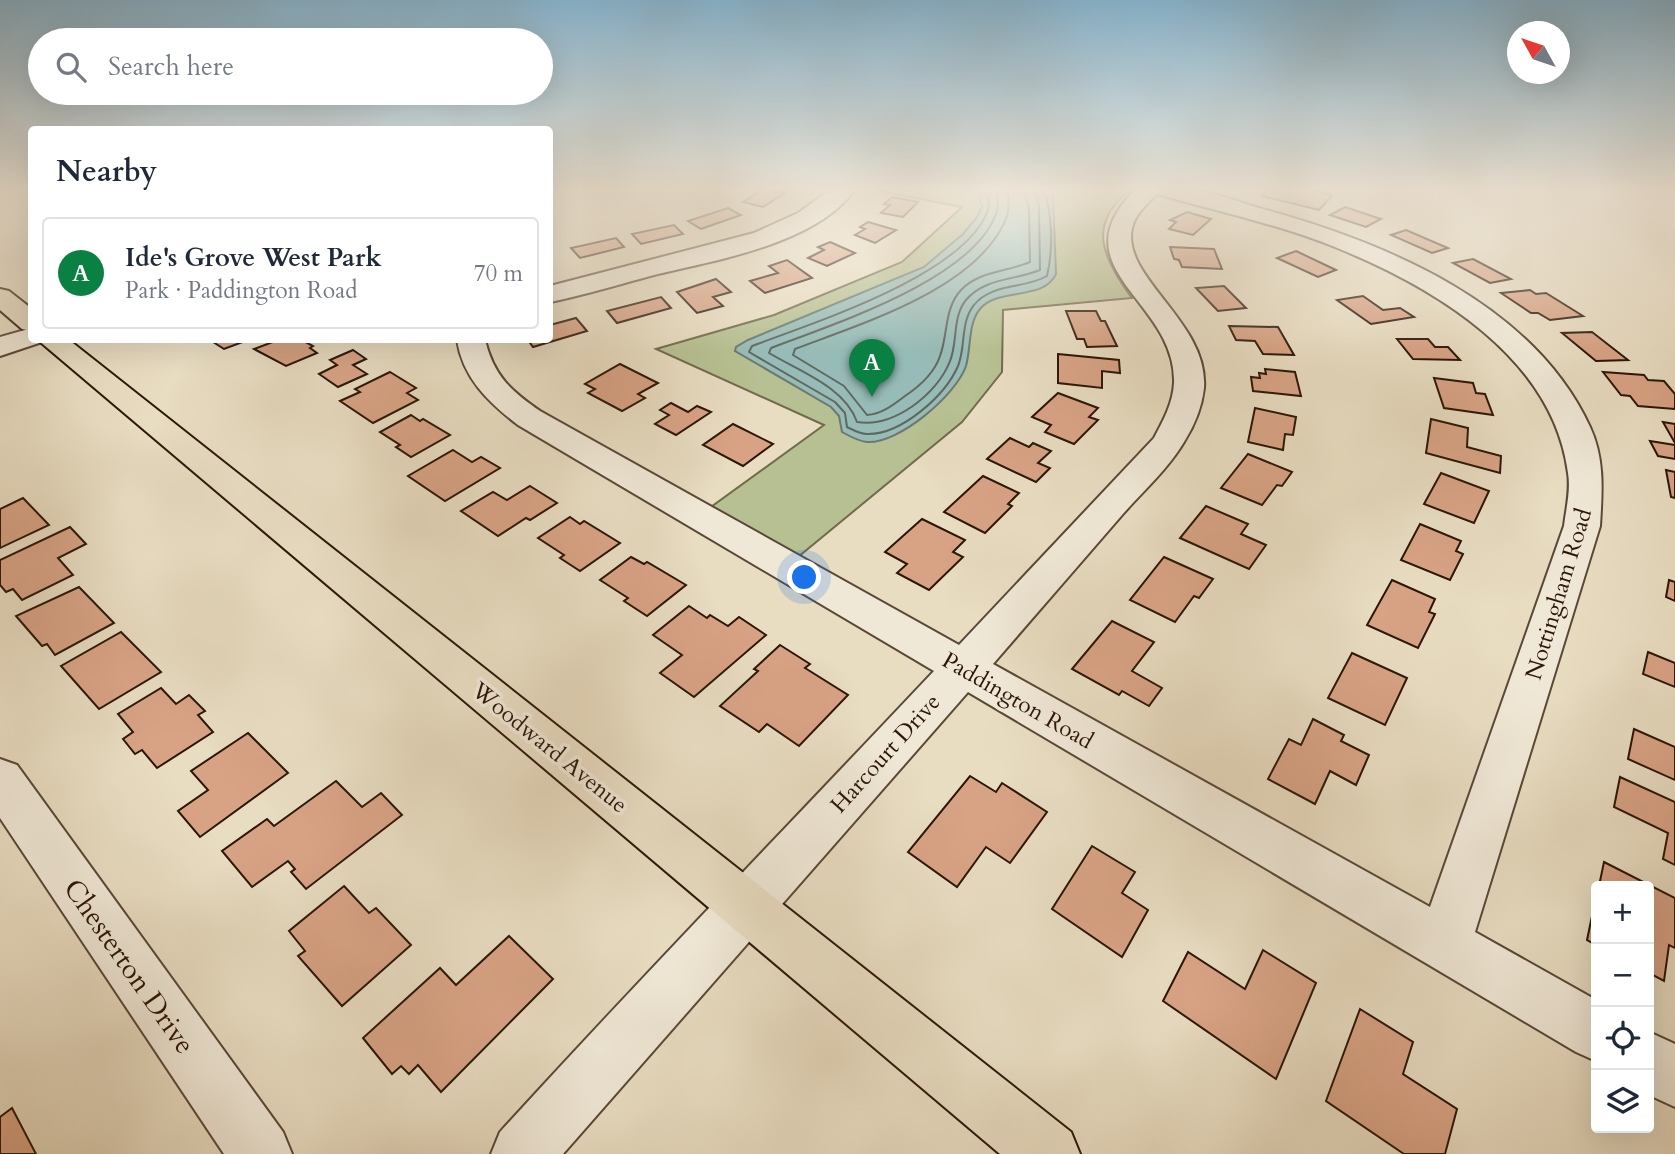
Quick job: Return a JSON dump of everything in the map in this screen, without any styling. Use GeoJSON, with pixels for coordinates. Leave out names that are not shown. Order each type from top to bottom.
{"type":"FeatureCollection","features":[{"type":"Feature","properties":{"kind":"main road"},"geometry":{"type":"LineString","coordinates":[[0,297],[28,320]]}},
{"type":"Feature","properties":{"kind":"main road","name":"Woodward Avenue"},"geometry":{"type":"LineString","coordinates":[[56,343],[1049,1154]]}},
{"type":"Feature","properties":{"kind":"street"},"geometry":{"type":"LineString","coordinates":[[553,293],[745,243]]}},
{"type":"Feature","properties":{"kind":"street","name":"Harcourt Drive"},"geometry":{"type":"LineString","coordinates":[[522,1154],[676,980],[747,907],[1167,443],[1181,419],[1189,383],[1187,363],[1173,328],[1127,270],[1118,243]]}},
{"type":"Feature","properties":{"kind":"street","name":"Nottingham Road"},"geometry":{"type":"LineString","coordinates":[[1342,243],[1416,276],[1501,333],[1531,363],[1555,393],[1575,428],[1583,449],[1588,484],[1582,526],[1444,944]]}},
{"type":"Feature","properties":{"kind":"street"},"geometry":{"type":"LineString","coordinates":[[0,347],[28,336]]}},
{"type":"Feature","properties":{"kind":"street","name":"Paddington Road"},"geometry":{"type":"LineString","coordinates":[[471,343],[472,355],[481,374],[505,401],[521,412],[1591,1029]]}},
{"type":"Feature","properties":{"kind":"street","name":"Chesterton Drive"},"geometry":{"type":"LineString","coordinates":[[0,779],[261,1154]]}},
{"type":"Feature","properties":{"kind":"street"},"geometry":{"type":"LineString","coordinates":[[1654,1065],[1675,1077]]}},
{"type":"Feature","properties":{"kind":"green space"},"geometry":{"type":"Polygon","coordinates":[[[923,243],[1104,243],[1113,269],[1132,298],[1003,310],[1002,372],[962,422],[798,557],[711,507],[824,425],[656,349],[774,315],[902,262],[923,243]]]}},
{"type":"Feature","properties":{"kind":"water"},"geometry":{"type":"Polygon","coordinates":[[[953,243],[1055,243],[1056,274],[1050,282],[1042,288],[998,298],[980,309],[973,321],[966,366],[960,378],[925,416],[895,435],[867,442],[842,432],[839,416],[831,407],[735,351],[736,347],[748,340],[924,267],[953,243]]]}},
{"type":"Feature","properties":{"kind":"building"},"geometry":{"type":"Polygon","coordinates":[[[594,243],[620,243],[624,247],[580,258],[571,248],[594,243]]]}},
{"type":"Feature","properties":{"kind":"building"},"geometry":{"type":"Polygon","coordinates":[[[832,243],[855,253],[827,266],[808,258],[824,250],[818,247],[832,243]]]}},
{"type":"Feature","properties":{"kind":"building"},"geometry":{"type":"Polygon","coordinates":[[[1409,243],[1436,243],[1448,248],[1432,253],[1409,243]]]}},
{"type":"Feature","properties":{"kind":"building"},"geometry":{"type":"Polygon","coordinates":[[[1170,247],[1214,249],[1222,269],[1182,267],[1179,260],[1174,259],[1170,247]]]}},
{"type":"Feature","properties":{"kind":"building"},"geometry":{"type":"Polygon","coordinates":[[[1296,251],[1336,270],[1318,277],[1277,258],[1296,251]]]}},
{"type":"Feature","properties":{"kind":"building"},"geometry":{"type":"Polygon","coordinates":[[[1473,259],[1511,279],[1490,283],[1453,263],[1473,259]]]}},
{"type":"Feature","properties":{"kind":"building"},"geometry":{"type":"Polygon","coordinates":[[[787,260],[812,278],[765,293],[750,281],[778,273],[769,266],[787,260]]]}},
{"type":"Feature","properties":{"kind":"building"},"geometry":{"type":"Polygon","coordinates":[[[716,279],[731,292],[713,297],[723,306],[697,313],[677,292],[716,279]]]}},
{"type":"Feature","properties":{"kind":"building"},"geometry":{"type":"Polygon","coordinates":[[[1224,286],[1246,308],[1218,311],[1196,288],[1224,286]]]}},
{"type":"Feature","properties":{"kind":"building"},"geometry":{"type":"Polygon","coordinates":[[[1530,290],[1536,294],[1546,293],[1583,316],[1550,320],[1538,313],[1531,313],[1501,293],[1530,290]]]}},
{"type":"Feature","properties":{"kind":"building"},"geometry":{"type":"Polygon","coordinates":[[[1363,296],[1383,310],[1400,308],[1414,317],[1371,324],[1337,300],[1363,296]]]}},
{"type":"Feature","properties":{"kind":"building"},"geometry":{"type":"Polygon","coordinates":[[[661,297],[671,308],[617,323],[607,311],[661,297]]]}},
{"type":"Feature","properties":{"kind":"building"},"geometry":{"type":"Polygon","coordinates":[[[1066,311],[1096,311],[1101,321],[1105,321],[1117,346],[1087,347],[1084,339],[1077,339],[1066,311]]]}},
{"type":"Feature","properties":{"kind":"building"},"geometry":{"type":"Polygon","coordinates":[[[576,318],[587,331],[553,341],[553,324],[576,318]]]}},
{"type":"Feature","properties":{"kind":"building"},"geometry":{"type":"Polygon","coordinates":[[[1229,326],[1278,327],[1294,355],[1263,354],[1255,341],[1236,340],[1229,326]]]}},
{"type":"Feature","properties":{"kind":"building"},"geometry":{"type":"Polygon","coordinates":[[[1592,332],[1628,360],[1596,361],[1562,333],[1592,332]]]}},
{"type":"Feature","properties":{"kind":"building"},"geometry":{"type":"Polygon","coordinates":[[[1397,339],[1428,339],[1435,347],[1448,347],[1460,360],[1413,359],[1397,339]]]}},
{"type":"Feature","properties":{"kind":"building"},"geometry":{"type":"Polygon","coordinates":[[[215,343],[240,343],[224,349],[215,343]]]}},
{"type":"Feature","properties":{"kind":"building"},"geometry":{"type":"Polygon","coordinates":[[[270,343],[308,343],[317,353],[286,366],[254,349],[270,343]]]}},
{"type":"Feature","properties":{"kind":"building"},"geometry":{"type":"Polygon","coordinates":[[[530,343],[546,343],[533,347],[530,343]]]}},
{"type":"Feature","properties":{"kind":"building"},"geometry":{"type":"Polygon","coordinates":[[[353,350],[366,359],[353,365],[367,374],[338,387],[319,374],[337,365],[330,360],[353,350]]]}},
{"type":"Feature","properties":{"kind":"building"},"geometry":{"type":"Polygon","coordinates":[[[1058,354],[1119,360],[1120,373],[1102,371],[1102,388],[1058,383],[1058,354]]]}},
{"type":"Feature","properties":{"kind":"building"},"geometry":{"type":"Polygon","coordinates":[[[620,364],[658,383],[638,394],[645,398],[622,411],[588,393],[595,389],[585,384],[620,364]]]}},
{"type":"Feature","properties":{"kind":"building"},"geometry":{"type":"Polygon","coordinates":[[[1265,369],[1295,372],[1301,396],[1253,391],[1251,377],[1260,378],[1259,373],[1266,374],[1265,369]]]}},
{"type":"Feature","properties":{"kind":"building"},"geometry":{"type":"Polygon","coordinates":[[[390,372],[416,388],[407,393],[418,400],[373,423],[340,401],[360,392],[355,389],[390,372]]]}},
{"type":"Feature","properties":{"kind":"building"},"geometry":{"type":"Polygon","coordinates":[[[1603,372],[1644,375],[1648,380],[1664,381],[1675,394],[1675,409],[1638,406],[1630,396],[1621,395],[1603,372]]]}},
{"type":"Feature","properties":{"kind":"building"},"geometry":{"type":"Polygon","coordinates":[[[1434,378],[1473,383],[1476,393],[1485,394],[1493,415],[1444,408],[1434,378]]]}},
{"type":"Feature","properties":{"kind":"building"},"geometry":{"type":"Polygon","coordinates":[[[1058,393],[1098,408],[1089,417],[1098,420],[1074,444],[1045,432],[1051,425],[1032,417],[1058,393]]]}},
{"type":"Feature","properties":{"kind":"building"},"geometry":{"type":"Polygon","coordinates":[[[671,403],[688,412],[697,406],[711,412],[676,435],[655,424],[669,415],[660,410],[671,403]]]}},
{"type":"Feature","properties":{"kind":"building"},"geometry":{"type":"Polygon","coordinates":[[[1255,408],[1296,417],[1293,435],[1285,434],[1283,450],[1248,442],[1255,408]]]}},
{"type":"Feature","properties":{"kind":"building"},"geometry":{"type":"Polygon","coordinates":[[[411,415],[450,435],[411,457],[396,447],[400,445],[380,432],[411,415]]]}},
{"type":"Feature","properties":{"kind":"building"},"geometry":{"type":"Polygon","coordinates":[[[1431,419],[1468,428],[1467,447],[1501,456],[1500,473],[1426,453],[1431,419]]]}},
{"type":"Feature","properties":{"kind":"building"},"geometry":{"type":"Polygon","coordinates":[[[1663,422],[1675,424],[1675,443],[1663,422]]]}},
{"type":"Feature","properties":{"kind":"building"},"geometry":{"type":"Polygon","coordinates":[[[733,424],[773,444],[743,466],[703,445],[733,424]]]}},
{"type":"Feature","properties":{"kind":"building"},"geometry":{"type":"Polygon","coordinates":[[[1010,438],[1029,447],[1033,443],[1051,451],[1038,463],[1050,468],[1036,482],[987,459],[1010,438]]]}},
{"type":"Feature","properties":{"kind":"building"},"geometry":{"type":"Polygon","coordinates":[[[1650,441],[1675,445],[1675,459],[1658,456],[1650,441]]]}},
{"type":"Feature","properties":{"kind":"building"},"geometry":{"type":"Polygon","coordinates":[[[453,450],[472,462],[481,457],[500,468],[445,501],[408,476],[453,450]]]}},
{"type":"Feature","properties":{"kind":"building"},"geometry":{"type":"Polygon","coordinates":[[[1248,454],[1292,472],[1282,486],[1277,485],[1262,505],[1221,488],[1248,454]]]}},
{"type":"Feature","properties":{"kind":"building"},"geometry":{"type":"Polygon","coordinates":[[[1666,470],[1675,472],[1675,498],[1671,497],[1666,470]]]}},
{"type":"Feature","properties":{"kind":"building"},"geometry":{"type":"Polygon","coordinates":[[[1441,473],[1489,491],[1474,523],[1424,504],[1441,473]]]}},
{"type":"Feature","properties":{"kind":"building"},"geometry":{"type":"Polygon","coordinates":[[[983,476],[1019,493],[1008,504],[1012,506],[985,533],[944,512],[983,476]]]}},
{"type":"Feature","properties":{"kind":"building"},"geometry":{"type":"Polygon","coordinates":[[[530,486],[557,503],[498,536],[461,511],[493,492],[507,500],[530,486]]]}},
{"type":"Feature","properties":{"kind":"building"},"geometry":{"type":"Polygon","coordinates":[[[23,498],[49,525],[0,548],[0,509],[23,498]]]}},
{"type":"Feature","properties":{"kind":"building"},"geometry":{"type":"Polygon","coordinates":[[[1206,506],[1248,524],[1241,534],[1266,545],[1249,569],[1180,538],[1206,506]]]}},
{"type":"Feature","properties":{"kind":"building"},"geometry":{"type":"Polygon","coordinates":[[[570,517],[580,524],[584,521],[620,543],[580,571],[560,558],[564,555],[538,538],[570,517]]]}},
{"type":"Feature","properties":{"kind":"building"},"geometry":{"type":"Polygon","coordinates":[[[922,519],[965,540],[953,552],[963,557],[929,590],[897,573],[907,564],[885,552],[922,519]]]}},
{"type":"Feature","properties":{"kind":"building"},"geometry":{"type":"Polygon","coordinates":[[[1420,524],[1461,541],[1456,551],[1463,554],[1450,580],[1401,560],[1420,524]]]}},
{"type":"Feature","properties":{"kind":"building"},"geometry":{"type":"Polygon","coordinates":[[[70,527],[86,544],[58,558],[73,575],[22,600],[13,589],[6,592],[0,585],[0,560],[70,527]]]}},
{"type":"Feature","properties":{"kind":"building"},"geometry":{"type":"Polygon","coordinates":[[[631,557],[644,564],[647,562],[686,585],[647,616],[624,601],[628,598],[600,580],[631,557]]]}},
{"type":"Feature","properties":{"kind":"building"},"geometry":{"type":"Polygon","coordinates":[[[1164,557],[1213,579],[1199,598],[1194,596],[1175,622],[1130,600],[1164,557]]]}},
{"type":"Feature","properties":{"kind":"building"},"geometry":{"type":"Polygon","coordinates":[[[1392,580],[1435,599],[1429,612],[1435,614],[1418,648],[1367,625],[1392,580]]]}},
{"type":"Feature","properties":{"kind":"building"},"geometry":{"type":"Polygon","coordinates":[[[1669,580],[1675,582],[1675,601],[1666,597],[1669,580]]]}},
{"type":"Feature","properties":{"kind":"building"},"geometry":{"type":"Polygon","coordinates":[[[79,587],[114,623],[55,655],[47,644],[42,646],[16,616],[79,587]]]}},
{"type":"Feature","properties":{"kind":"building"},"geometry":{"type":"Polygon","coordinates":[[[689,606],[707,618],[710,615],[728,626],[739,617],[766,635],[694,697],[660,673],[682,655],[653,635],[689,606]]]}},
{"type":"Feature","properties":{"kind":"building"},"geometry":{"type":"Polygon","coordinates":[[[1112,621],[1154,642],[1132,671],[1162,688],[1149,706],[1122,691],[1119,695],[1072,669],[1112,621]]]}},
{"type":"Feature","properties":{"kind":"building"},"geometry":{"type":"Polygon","coordinates":[[[121,632],[161,672],[99,709],[61,666],[121,632]]]}},
{"type":"Feature","properties":{"kind":"building"},"geometry":{"type":"Polygon","coordinates":[[[780,645],[810,664],[805,668],[848,695],[799,746],[767,724],[759,732],[720,706],[758,671],[754,669],[780,645]]]}},
{"type":"Feature","properties":{"kind":"building"},"geometry":{"type":"Polygon","coordinates":[[[1648,652],[1675,663],[1675,687],[1643,674],[1648,652]]]}},
{"type":"Feature","properties":{"kind":"building"},"geometry":{"type":"Polygon","coordinates":[[[1352,653],[1407,678],[1385,725],[1328,698],[1352,653]]]}},
{"type":"Feature","properties":{"kind":"building"},"geometry":{"type":"Polygon","coordinates":[[[161,688],[176,704],[189,695],[205,711],[198,715],[213,732],[157,768],[142,750],[135,754],[123,739],[133,732],[118,714],[161,688]]]}},
{"type":"Feature","properties":{"kind":"building"},"geometry":{"type":"Polygon","coordinates":[[[1313,719],[1344,735],[1341,741],[1369,755],[1356,785],[1330,771],[1315,804],[1268,779],[1289,739],[1301,745],[1313,719]]]}},
{"type":"Feature","properties":{"kind":"building"},"geometry":{"type":"Polygon","coordinates":[[[1634,729],[1675,747],[1675,780],[1628,759],[1634,729]]]}},
{"type":"Feature","properties":{"kind":"building"},"geometry":{"type":"Polygon","coordinates":[[[248,733],[288,773],[200,837],[178,811],[208,790],[191,771],[248,733]]]}},
{"type":"Feature","properties":{"kind":"building"},"geometry":{"type":"Polygon","coordinates":[[[970,776],[996,792],[1002,783],[1047,812],[1010,863],[986,847],[957,887],[908,852],[970,776]]]}},
{"type":"Feature","properties":{"kind":"building"},"geometry":{"type":"Polygon","coordinates":[[[1620,777],[1675,802],[1675,865],[1663,859],[1668,833],[1614,807],[1620,777]]]}},
{"type":"Feature","properties":{"kind":"building"},"geometry":{"type":"Polygon","coordinates":[[[336,781],[362,807],[381,793],[402,815],[306,889],[291,872],[295,869],[288,861],[252,887],[222,851],[267,819],[274,826],[336,781]]]}},
{"type":"Feature","properties":{"kind":"building"},"geometry":{"type":"Polygon","coordinates":[[[1092,846],[1135,872],[1122,893],[1148,910],[1122,957],[1052,909],[1092,846]]]}},
{"type":"Feature","properties":{"kind":"building"},"geometry":{"type":"Polygon","coordinates":[[[1604,862],[1641,881],[1600,881],[1604,862]]]}},
{"type":"Feature","properties":{"kind":"building"},"geometry":{"type":"Polygon","coordinates":[[[344,886],[369,913],[376,908],[411,945],[342,1006],[298,956],[305,951],[289,931],[344,886]]]}},
{"type":"Feature","properties":{"kind":"building"},"geometry":{"type":"Polygon","coordinates":[[[1654,887],[1675,898],[1675,948],[1669,945],[1664,981],[1654,976],[1654,887]]]}},
{"type":"Feature","properties":{"kind":"building"},"geometry":{"type":"Polygon","coordinates":[[[1591,921],[1591,942],[1587,940],[1591,921]]]}},
{"type":"Feature","properties":{"kind":"building"},"geometry":{"type":"Polygon","coordinates":[[[509,936],[553,979],[441,1092],[418,1065],[409,1074],[401,1066],[392,1074],[363,1038],[440,968],[456,985],[509,936]]]}},
{"type":"Feature","properties":{"kind":"building"},"geometry":{"type":"Polygon","coordinates":[[[1263,950],[1316,983],[1276,1079],[1163,1001],[1188,952],[1245,989],[1263,950]]]}},
{"type":"Feature","properties":{"kind":"building"},"geometry":{"type":"Polygon","coordinates":[[[1360,1009],[1413,1042],[1403,1074],[1457,1109],[1445,1154],[1404,1154],[1326,1101],[1360,1009]]]}},
{"type":"Feature","properties":{"kind":"building"},"geometry":{"type":"Polygon","coordinates":[[[12,1108],[36,1154],[0,1154],[0,1117],[12,1108]]]}},
{"type":"Feature","properties":{"kind":"place","name":"Ide's Grove West Park"},"geometry":{"type":"Point","coordinates":[872,397]}}]}
